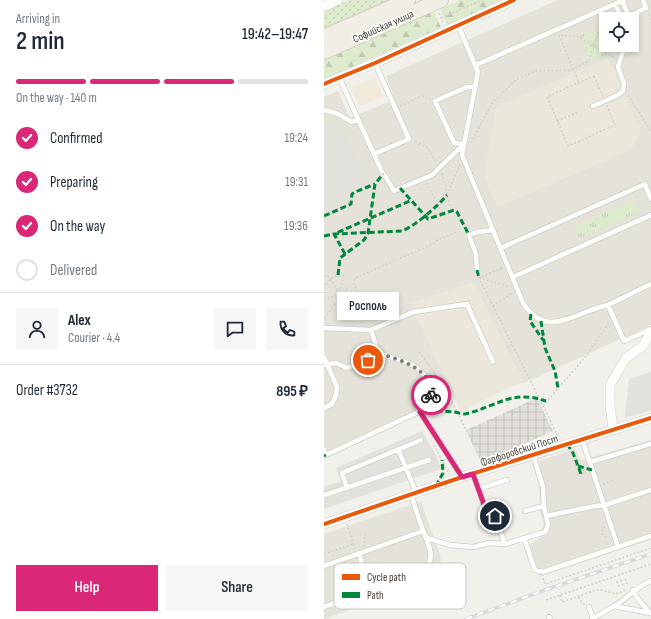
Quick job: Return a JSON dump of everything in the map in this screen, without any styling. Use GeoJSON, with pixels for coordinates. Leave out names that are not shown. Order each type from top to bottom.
{"type":"FeatureCollection","features":[{"type":"Feature","properties":{"kind":"main road","name":"Софийская улица"},"geometry":{"type":"LineString","coordinates":[[324,37],[408,0]]}},
{"type":"Feature","properties":{"kind":"main road","name":"Софийская улица"},"geometry":{"type":"LineString","coordinates":[[324,52],[439,5]]}},
{"type":"Feature","properties":{"kind":"street"},"geometry":{"type":"LineString","coordinates":[[324,6],[338,0]]}},
{"type":"Feature","properties":{"kind":"street"},"geometry":{"type":"LineString","coordinates":[[324,84],[375,63],[514,0]]}},
{"type":"Feature","properties":{"kind":"street"},"geometry":{"type":"LineString","coordinates":[[613,429],[610,405],[610,385],[626,358],[643,346],[651,331]]}},
{"type":"Feature","properties":{"kind":"street","name":"Фарфоровский Пост"},"geometry":{"type":"LineString","coordinates":[[324,524],[457,479],[651,418]]}},
{"type":"Feature","properties":{"kind":"lane"},"geometry":{"type":"LineString","coordinates":[[476,65],[623,0],[629,16],[646,8],[643,0]]}},
{"type":"Feature","properties":{"kind":"lane"},"geometry":{"type":"LineString","coordinates":[[616,4],[619,12]]}},
{"type":"Feature","properties":{"kind":"lane"},"geometry":{"type":"LineString","coordinates":[[458,25],[478,72],[462,156]]}},
{"type":"Feature","properties":{"kind":"lane"},"geometry":{"type":"LineString","coordinates":[[593,106],[618,95],[623,91],[624,84],[619,71],[623,52]]}},
{"type":"Feature","properties":{"kind":"lane"},"geometry":{"type":"LineString","coordinates":[[374,154],[409,139],[375,63]]}},
{"type":"Feature","properties":{"kind":"lane"},"geometry":{"type":"LineString","coordinates":[[339,77],[382,174],[386,177],[394,191],[432,175],[441,168],[464,144]]}},
{"type":"Feature","properties":{"kind":"lane"},"geometry":{"type":"LineString","coordinates":[[475,86],[466,87],[435,101],[457,151],[462,156],[527,310],[536,318],[546,321],[568,319],[601,306],[608,305],[651,284]]}},
{"type":"Feature","properties":{"kind":"lane"},"geometry":{"type":"LineString","coordinates":[[324,110],[336,113],[352,122],[358,120]]}},
{"type":"Feature","properties":{"kind":"lane"},"geometry":{"type":"LineString","coordinates":[[454,143],[464,144]]}},
{"type":"Feature","properties":{"kind":"lane"},"geometry":{"type":"LineString","coordinates":[[501,248],[645,184],[651,199]]}},
{"type":"Feature","properties":{"kind":"lane"},"geometry":{"type":"LineString","coordinates":[[513,277],[651,215]]}},
{"type":"Feature","properties":{"kind":"lane"},"geometry":{"type":"LineString","coordinates":[[477,270],[476,254],[469,234],[493,230]]}},
{"type":"Feature","properties":{"kind":"lane"},"geometry":{"type":"LineString","coordinates":[[324,328],[371,330],[413,312],[468,304],[493,362]]}},
{"type":"Feature","properties":{"kind":"lane"},"geometry":{"type":"LineString","coordinates":[[608,305],[624,341],[651,331]]}},
{"type":"Feature","properties":{"kind":"lane"},"geometry":{"type":"LineString","coordinates":[[371,330],[379,355]]}},
{"type":"Feature","properties":{"kind":"lane"},"geometry":{"type":"LineString","coordinates":[[324,450],[326,455],[420,412],[429,407],[431,399],[431,387],[424,375],[413,366],[389,357],[379,355],[347,368],[336,363],[326,365]]}},
{"type":"Feature","properties":{"kind":"lane"},"geometry":{"type":"LineString","coordinates":[[324,357],[337,391],[332,404],[324,408]]}},
{"type":"Feature","properties":{"kind":"lane"},"geometry":{"type":"LineString","coordinates":[[420,412],[432,430],[457,479]]}},
{"type":"Feature","properties":{"kind":"lane"},"geometry":{"type":"LineString","coordinates":[[582,439],[618,547]]}},
{"type":"Feature","properties":{"kind":"lane"},"geometry":{"type":"LineString","coordinates":[[347,488],[342,473],[421,440]]}},
{"type":"Feature","properties":{"kind":"lane"},"geometry":{"type":"LineString","coordinates":[[590,462],[651,444]]}},
{"type":"Feature","properties":{"kind":"lane"},"geometry":{"type":"LineString","coordinates":[[398,449],[406,468],[414,493],[423,531],[427,538],[431,555],[430,563]]}},
{"type":"Feature","properties":{"kind":"lane"},"geometry":{"type":"LineString","coordinates":[[427,538],[437,542],[474,547],[489,543],[498,545],[505,544],[545,532],[548,525],[544,506],[543,487],[533,455]]}},
{"type":"Feature","properties":{"kind":"lane"},"geometry":{"type":"LineString","coordinates":[[324,495],[429,460]]}},
{"type":"Feature","properties":{"kind":"lane"},"geometry":{"type":"LineString","coordinates":[[473,474],[487,513],[495,516],[505,544]]}},
{"type":"Feature","properties":{"kind":"lane"},"geometry":{"type":"LineString","coordinates":[[478,489],[507,480]]}},
{"type":"Feature","properties":{"kind":"lane"},"geometry":{"type":"LineString","coordinates":[[546,516],[604,505],[651,490]]}},
{"type":"Feature","properties":{"kind":"lane"},"geometry":{"type":"LineString","coordinates":[[525,511],[544,506]]}},
{"type":"Feature","properties":{"kind":"lane"},"geometry":{"type":"LineString","coordinates":[[324,566],[423,531]]}},
{"type":"Feature","properties":{"kind":"lane"},"geometry":{"type":"LineString","coordinates":[[524,538],[535,570],[543,572],[651,536]]}},
{"type":"Feature","properties":{"kind":"lane"},"geometry":{"type":"LineString","coordinates":[[360,553],[363,563]]}},
{"type":"Feature","properties":{"kind":"lane"},"geometry":{"type":"LineString","coordinates":[[588,606],[592,619],[627,598],[633,590],[651,581]]}},
{"type":"Feature","properties":{"kind":"lane"},"geometry":{"type":"LineString","coordinates":[[614,606],[650,613],[637,598],[633,590]]}},
{"type":"Feature","properties":{"kind":"lane"},"geometry":{"type":"LineString","coordinates":[[324,607],[334,604]]}},
{"type":"Feature","properties":{"kind":"path"},"geometry":{"type":"LineString","coordinates":[[441,18],[482,0]]}},
{"type":"Feature","properties":{"kind":"path"},"geometry":{"type":"LineString","coordinates":[[439,5],[444,26]]}},
{"type":"Feature","properties":{"kind":"path"},"geometry":{"type":"LineString","coordinates":[[646,8],[651,24]]}},
{"type":"Feature","properties":{"kind":"path"},"geometry":{"type":"LineString","coordinates":[[447,195],[462,156],[492,103],[517,78],[536,71],[573,70],[589,61],[599,30]]}},
{"type":"Feature","properties":{"kind":"path"},"geometry":{"type":"LineString","coordinates":[[578,83],[559,34],[579,37],[620,61]]}},
{"type":"Feature","properties":{"kind":"path"},"geometry":{"type":"LineString","coordinates":[[594,76],[615,125],[568,146],[547,97],[578,83],[594,76]]}},
{"type":"Feature","properties":{"kind":"path"},"geometry":{"type":"LineString","coordinates":[[624,88],[651,131]]}},
{"type":"Feature","properties":{"kind":"path"},"geometry":{"type":"LineString","coordinates":[[395,108],[422,96],[435,101]]}},
{"type":"Feature","properties":{"kind":"path"},"geometry":{"type":"LineString","coordinates":[[558,121],[577,113]]}},
{"type":"Feature","properties":{"kind":"path"},"geometry":{"type":"LineString","coordinates":[[409,139],[427,147],[441,168],[451,210]]}},
{"type":"Feature","properties":{"kind":"path"},"geometry":{"type":"LineString","coordinates":[[424,179],[441,214]]}},
{"type":"Feature","properties":{"kind":"path"},"geometry":{"type":"LineString","coordinates":[[366,310],[354,284],[355,278],[433,244],[436,241],[456,232]]}},
{"type":"Feature","properties":{"kind":"path"},"geometry":{"type":"LineString","coordinates":[[479,278],[508,265]]}},
{"type":"Feature","properties":{"kind":"path"},"geometry":{"type":"LineString","coordinates":[[324,276],[327,275],[331,279],[337,291],[342,294]]}},
{"type":"Feature","properties":{"kind":"path"},"geometry":{"type":"LineString","coordinates":[[324,288],[331,279],[338,275],[343,276],[343,282],[337,291],[330,299],[324,300]]}},
{"type":"Feature","properties":{"kind":"path"},"geometry":{"type":"LineString","coordinates":[[479,278],[517,289]]}},
{"type":"Feature","properties":{"kind":"path"},"geometry":{"type":"LineString","coordinates":[[479,278],[562,446]]}},
{"type":"Feature","properties":{"kind":"path"},"geometry":{"type":"LineString","coordinates":[[324,318],[349,286]]}},
{"type":"Feature","properties":{"kind":"path"},"geometry":{"type":"LineString","coordinates":[[493,306],[517,289]]}},
{"type":"Feature","properties":{"kind":"path"},"geometry":{"type":"LineString","coordinates":[[543,406],[587,355],[613,317]]}},
{"type":"Feature","properties":{"kind":"path"},"geometry":{"type":"LineString","coordinates":[[507,348],[512,344]]}},
{"type":"Feature","properties":{"kind":"path"},"geometry":{"type":"LineString","coordinates":[[419,352],[446,388],[467,432]]}},
{"type":"Feature","properties":{"kind":"path"},"geometry":{"type":"LineString","coordinates":[[432,430],[428,435],[457,479]]}},
{"type":"Feature","properties":{"kind":"path"},"geometry":{"type":"LineString","coordinates":[[577,475],[592,470]]}},
{"type":"Feature","properties":{"kind":"path"},"geometry":{"type":"LineString","coordinates":[[598,486],[614,480]]}},
{"type":"Feature","properties":{"kind":"path"},"geometry":{"type":"LineString","coordinates":[[345,516],[353,544],[360,553]]}},
{"type":"Feature","properties":{"kind":"path"},"geometry":{"type":"LineString","coordinates":[[360,553],[365,532]]}},
{"type":"Feature","properties":{"kind":"path"},"geometry":{"type":"LineString","coordinates":[[602,534],[606,538]]}},
{"type":"Feature","properties":{"kind":"path"},"geometry":{"type":"LineString","coordinates":[[324,554],[353,544]]}},
{"type":"Feature","properties":{"kind":"path"},"geometry":{"type":"LineString","coordinates":[[543,576],[545,584],[651,548]]}},
{"type":"Feature","properties":{"kind":"path"},"geometry":{"type":"LineString","coordinates":[[546,600],[651,564]]}},
{"type":"Feature","properties":{"kind":"path"},"geometry":{"type":"LineString","coordinates":[[625,579],[627,584]]}},
{"type":"Feature","properties":{"kind":"path"},"geometry":{"type":"LineString","coordinates":[[621,580],[623,586]]}},
{"type":"Feature","properties":{"kind":"path"},"geometry":{"type":"LineString","coordinates":[[617,582],[619,587]]}},
{"type":"Feature","properties":{"kind":"path"},"geometry":{"type":"LineString","coordinates":[[560,595],[562,602],[596,590],[616,594],[624,591]]}},
{"type":"Feature","properties":{"kind":"path"},"geometry":{"type":"LineString","coordinates":[[579,597],[583,604],[588,606]]}},
{"type":"Feature","properties":{"kind":"shaded area"},"geometry":{"type":"Polygon","coordinates":[[[558,0],[651,0],[651,325],[526,382],[442,398],[324,452],[324,97],[338,91],[350,118],[395,99],[386,76],[558,0]]]}},
{"type":"Feature","properties":{"kind":"shaded area"},"geometry":{"type":"Polygon","coordinates":[[[608,58],[621,87],[614,91],[617,98],[625,95],[641,131],[631,150],[498,207],[484,176],[496,107],[608,58]]]}},
{"type":"Feature","properties":{"kind":"shaded area"},"geometry":{"type":"Polygon","coordinates":[[[375,78],[383,96],[359,107],[351,88],[375,78]]]}},
{"type":"Feature","properties":{"kind":"shaded area"},"geometry":{"type":"Polygon","coordinates":[[[329,123],[330,126],[345,135],[349,141],[368,185],[346,195],[349,203],[329,211],[327,209],[324,212],[324,124],[329,123]]]}},
{"type":"Feature","properties":{"kind":"shaded area"},"geometry":{"type":"Polygon","coordinates":[[[474,282],[523,381],[461,412],[410,303],[474,282]]]}},
{"type":"Feature","properties":{"kind":"shaded area"},"geometry":{"type":"Polygon","coordinates":[[[651,372],[651,410],[625,418],[629,379],[651,372]]]}},
{"type":"Feature","properties":{"kind":"shaded area"},"geometry":{"type":"Polygon","coordinates":[[[537,398],[553,431],[481,463],[466,430],[537,398]]]}},
{"type":"Feature","properties":{"kind":"shaded area"},"geometry":{"type":"Polygon","coordinates":[[[422,431],[435,453],[441,469],[324,509],[324,487],[341,481],[336,468],[422,431]]]}},
{"type":"Feature","properties":{"kind":"shaded area"},"geometry":{"type":"Polygon","coordinates":[[[651,440],[651,539],[539,577],[529,545],[540,538],[544,526],[540,512],[539,483],[532,463],[575,449],[581,460],[651,440]]]}},
{"type":"Feature","properties":{"kind":"shaded area"},"geometry":{"type":"Polygon","coordinates":[[[421,501],[440,555],[441,563],[334,563],[334,609],[353,609],[324,619],[324,534],[421,501]]]}},
{"type":"Feature","properties":{"kind":"green space"},"geometry":{"type":"Polygon","coordinates":[[[348,0],[391,0],[324,30],[324,11],[348,0]]]}},
{"type":"Feature","properties":{"kind":"green space"},"geometry":{"type":"Polygon","coordinates":[[[460,0],[503,0],[447,25],[440,9],[460,0]]]}},
{"type":"Feature","properties":{"kind":"green space"},"geometry":{"type":"Polygon","coordinates":[[[434,11],[441,28],[324,79],[324,60],[434,11]]]}},
{"type":"Feature","properties":{"kind":"green space"},"geometry":{"type":"Polygon","coordinates":[[[598,28],[599,52],[609,53],[590,62],[579,36],[598,28]]]}},
{"type":"Feature","properties":{"kind":"green space"},"geometry":{"type":"Polygon","coordinates":[[[634,200],[639,212],[579,238],[574,226],[634,200]]]}},
{"type":"Feature","properties":{"kind":"railway"},"geometry":{"type":"LineString","coordinates":[[466,619],[542,591],[651,554]]}},
{"type":"Feature","properties":{"kind":"marked path"},"geometry":{"type":"LineString","coordinates":[[338,275],[340,258],[364,240],[368,233],[375,184],[383,174]]}},
{"type":"Feature","properties":{"kind":"marked path"},"geometry":{"type":"LineString","coordinates":[[324,216],[351,204],[352,194],[375,184]]}},
{"type":"Feature","properties":{"kind":"marked path"},"geometry":{"type":"LineString","coordinates":[[400,188],[428,219],[454,210],[457,212],[469,235]]}},
{"type":"Feature","properties":{"kind":"marked path"},"geometry":{"type":"LineString","coordinates":[[324,236],[334,234],[402,231],[426,215],[447,195]]}},
{"type":"Feature","properties":{"kind":"marked path"},"geometry":{"type":"LineString","coordinates":[[345,254],[334,234],[412,200]]}},
{"type":"Feature","properties":{"kind":"marked path"},"geometry":{"type":"LineString","coordinates":[[477,270],[479,278]]}},
{"type":"Feature","properties":{"kind":"marked path"},"geometry":{"type":"LineString","coordinates":[[531,314],[530,321],[543,340]]}},
{"type":"Feature","properties":{"kind":"marked path"},"geometry":{"type":"LineString","coordinates":[[541,321],[545,348],[555,371],[558,388]]}},
{"type":"Feature","properties":{"kind":"marked path"},"geometry":{"type":"LineString","coordinates":[[426,379],[441,381]]}},
{"type":"Feature","properties":{"kind":"marked path"},"geometry":{"type":"LineString","coordinates":[[429,407],[431,410],[465,414],[513,398],[523,397],[546,401]]}},
{"type":"Feature","properties":{"kind":"marked path"},"geometry":{"type":"LineString","coordinates":[[567,444],[573,453],[581,474]]}},
{"type":"Feature","properties":{"kind":"marked path"},"geometry":{"type":"LineString","coordinates":[[436,486],[443,473],[442,460]]}},
{"type":"Feature","properties":{"kind":"marked path"},"geometry":{"type":"LineString","coordinates":[[578,466],[592,470]]}},
{"type":"Feature","properties":{"kind":"cycle path"},"geometry":{"type":"LineString","coordinates":[[324,84],[375,63],[514,0]]}},
{"type":"Feature","properties":{"kind":"cycle path"},"geometry":{"type":"LineString","coordinates":[[324,524],[462,477],[651,418]]}},
{"type":"Feature","properties":{"kind":"way so far"},"geometry":{"type":"LineString","coordinates":[[368,360],[379,355],[384,355],[413,366],[424,375],[431,387],[431,395]]}},
{"type":"Feature","properties":{"kind":"place","name":"Росполь"},"geometry":{"type":"Point","coordinates":[368,360]}},
{"type":"Feature","properties":{"kind":"route"},"geometry":{"type":"LineString","coordinates":[[431,395],[429,407],[420,412],[462,477],[473,474],[487,513],[495,516]]}}]}
